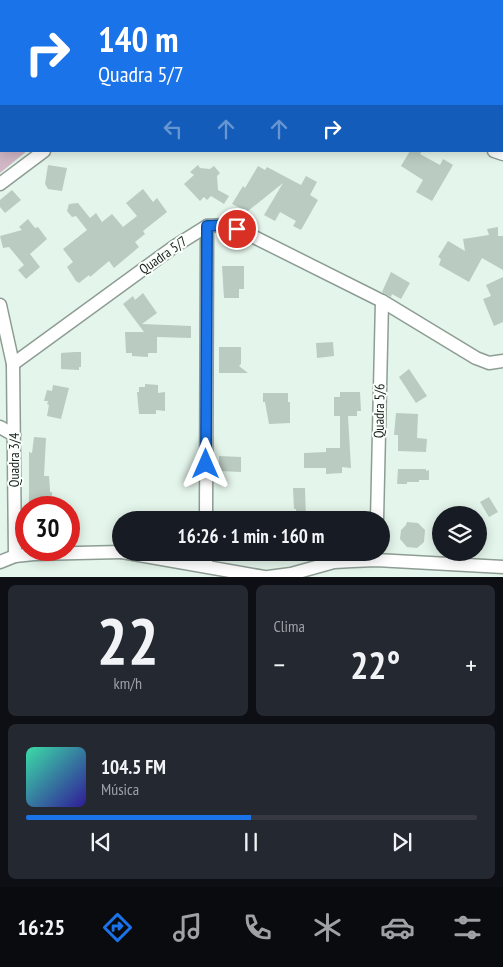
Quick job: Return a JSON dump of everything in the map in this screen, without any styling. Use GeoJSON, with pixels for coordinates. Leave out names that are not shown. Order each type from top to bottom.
{"type":"FeatureCollection","features":[{"type":"Feature","properties":{"kind":"street"},"geometry":{"type":"LineString","coordinates":[[0,184],[43,152]]}},
{"type":"Feature","properties":{"kind":"street"},"geometry":{"type":"LineString","coordinates":[[206,511],[207,226],[225,225],[248,234],[382,302],[476,358],[489,363],[503,361]]}},
{"type":"Feature","properties":{"kind":"street","name":"Quadra 5/7"},"geometry":{"type":"LineString","coordinates":[[13,364],[175,246],[207,226]]}},
{"type":"Feature","properties":{"kind":"street","name":"Quadra 5/6"},"geometry":{"type":"LineString","coordinates":[[376,511],[382,302]]}},
{"type":"Feature","properties":{"kind":"street","name":"Quadra 3/4"},"geometry":{"type":"LineString","coordinates":[[0,306],[13,364],[15,556]]}},
{"type":"Feature","properties":{"kind":"street"},"geometry":{"type":"LineString","coordinates":[[0,427],[14,435]]}},
{"type":"Feature","properties":{"kind":"street"},"geometry":{"type":"LineString","coordinates":[[80,553],[112,552]]}},
{"type":"Feature","properties":{"kind":"street"},"geometry":{"type":"LineString","coordinates":[[0,562],[15,556]]}},
{"type":"Feature","properties":{"kind":"street"},"geometry":{"type":"LineString","coordinates":[[390,557],[503,568]]}},
{"type":"Feature","properties":{"kind":"street"},"geometry":{"type":"LineString","coordinates":[[176,561],[266,577],[291,576],[341,561]]}},
{"type":"Feature","properties":{"kind":"street"},"geometry":{"type":"LineString","coordinates":[[206,561],[206,566]]}},
{"type":"Feature","properties":{"kind":"shaded area"},"geometry":{"type":"Polygon","coordinates":[[[0,152],[26,152],[0,173],[0,152]]]}},
{"type":"Feature","properties":{"kind":"building"},"geometry":{"type":"Polygon","coordinates":[[[409,152],[421,152],[420,154],[440,165],[443,159],[453,165],[432,201],[416,192],[423,180],[401,166],[409,152]]]}},
{"type":"Feature","properties":{"kind":"building"},"geometry":{"type":"Polygon","coordinates":[[[48,165],[67,168],[62,191],[48,189],[45,184],[48,165]]]}},
{"type":"Feature","properties":{"kind":"building"},"geometry":{"type":"Polygon","coordinates":[[[198,165],[200,168],[210,169],[214,166],[220,173],[217,176],[218,190],[229,196],[224,204],[211,196],[207,200],[204,197],[200,201],[184,184],[194,175],[190,172],[198,165]]]}},
{"type":"Feature","properties":{"kind":"building"},"geometry":{"type":"Polygon","coordinates":[[[258,166],[265,170],[267,167],[301,185],[306,176],[317,182],[310,195],[318,200],[301,230],[293,226],[296,221],[280,212],[275,221],[264,215],[283,183],[248,211],[232,204],[243,186],[245,188],[258,166]]]}},
{"type":"Feature","properties":{"kind":"building"},"geometry":{"type":"Polygon","coordinates":[[[143,189],[153,202],[157,198],[167,212],[143,231],[145,234],[135,242],[139,247],[114,268],[109,261],[90,277],[89,275],[79,283],[76,281],[67,267],[73,262],[63,249],[87,230],[76,216],[72,217],[67,211],[69,204],[78,203],[90,218],[96,213],[102,222],[112,214],[123,227],[137,216],[126,203],[143,189]]]}},
{"type":"Feature","properties":{"kind":"building"},"geometry":{"type":"Polygon","coordinates":[[[12,190],[21,200],[5,213],[0,207],[0,200],[12,190]]]}},
{"type":"Feature","properties":{"kind":"building"},"geometry":{"type":"Polygon","coordinates":[[[28,219],[35,228],[38,227],[47,239],[30,254],[40,267],[26,279],[18,270],[24,265],[9,247],[3,248],[0,236],[22,230],[19,227],[28,219]]]}},
{"type":"Feature","properties":{"kind":"building"},"geometry":{"type":"Polygon","coordinates":[[[498,227],[498,236],[503,236],[503,270],[482,258],[469,282],[439,265],[441,259],[438,257],[448,241],[465,251],[463,239],[489,235],[487,229],[498,227]]]}},
{"type":"Feature","properties":{"kind":"building"},"geometry":{"type":"Polygon","coordinates":[[[222,266],[244,266],[244,289],[239,289],[239,298],[224,298],[222,266]]]}},
{"type":"Feature","properties":{"kind":"building"},"geometry":{"type":"Polygon","coordinates":[[[391,272],[410,283],[401,299],[392,294],[391,297],[382,292],[391,272]]]}},
{"type":"Feature","properties":{"kind":"building"},"geometry":{"type":"Polygon","coordinates":[[[503,277],[503,322],[494,326],[483,299],[491,296],[486,285],[503,277]]]}},
{"type":"Feature","properties":{"kind":"building"},"geometry":{"type":"Polygon","coordinates":[[[143,293],[157,313],[142,324],[191,326],[191,338],[157,337],[157,353],[148,353],[148,357],[132,356],[132,353],[126,353],[125,332],[144,332],[123,304],[133,296],[135,300],[143,293]]]}},
{"type":"Feature","properties":{"kind":"building"},"geometry":{"type":"Polygon","coordinates":[[[333,342],[334,356],[317,358],[316,343],[333,342]]]}},
{"type":"Feature","properties":{"kind":"building"},"geometry":{"type":"Polygon","coordinates":[[[219,347],[241,347],[241,364],[239,366],[248,373],[219,373],[219,347]]]}},
{"type":"Feature","properties":{"kind":"building"},"geometry":{"type":"Polygon","coordinates":[[[81,352],[81,367],[79,367],[79,370],[61,369],[61,353],[81,352]]]}},
{"type":"Feature","properties":{"kind":"building"},"geometry":{"type":"Polygon","coordinates":[[[409,369],[427,396],[416,403],[399,377],[409,369]]]}},
{"type":"Feature","properties":{"kind":"building"},"geometry":{"type":"Polygon","coordinates":[[[145,384],[158,385],[158,393],[165,392],[165,411],[156,410],[156,414],[139,414],[137,392],[139,392],[139,387],[145,387],[145,384]]]}},
{"type":"Feature","properties":{"kind":"building"},"geometry":{"type":"Polygon","coordinates":[[[53,385],[69,388],[61,419],[47,416],[49,405],[47,404],[48,401],[44,401],[47,390],[52,391],[53,385]]]}},
{"type":"Feature","properties":{"kind":"building"},"geometry":{"type":"Polygon","coordinates":[[[340,392],[360,392],[361,411],[357,411],[357,416],[348,416],[351,468],[342,467],[342,473],[326,474],[326,468],[304,468],[304,453],[326,452],[326,448],[340,448],[340,416],[334,416],[334,397],[340,397],[340,392]]]}},
{"type":"Feature","properties":{"kind":"building"},"geometry":{"type":"Polygon","coordinates":[[[263,393],[288,393],[290,423],[269,424],[265,402],[263,402],[263,393]]]}},
{"type":"Feature","properties":{"kind":"building"},"geometry":{"type":"Polygon","coordinates":[[[396,413],[418,414],[417,438],[427,439],[426,452],[398,451],[398,435],[394,435],[396,413]]]}},
{"type":"Feature","properties":{"kind":"building"},"geometry":{"type":"Polygon","coordinates":[[[34,437],[46,438],[44,476],[49,476],[52,496],[29,496],[29,452],[32,453],[34,437]]]}},
{"type":"Feature","properties":{"kind":"building"},"geometry":{"type":"Polygon","coordinates":[[[219,456],[241,457],[241,472],[219,471],[219,456]]]}},
{"type":"Feature","properties":{"kind":"building"},"geometry":{"type":"Polygon","coordinates":[[[398,469],[429,470],[429,480],[397,484],[398,469]]]}},
{"type":"Feature","properties":{"kind":"building"},"geometry":{"type":"Polygon","coordinates":[[[293,488],[305,488],[306,511],[296,511],[294,509],[293,488]]]}},
{"type":"Feature","properties":{"kind":"building"},"geometry":{"type":"Polygon","coordinates":[[[489,497],[498,512],[489,517],[487,506],[482,506],[480,502],[489,497]]]}},
{"type":"Feature","properties":{"kind":"building"},"geometry":{"type":"Polygon","coordinates":[[[407,522],[418,523],[425,530],[424,542],[417,548],[407,547],[400,539],[401,530],[407,522]]]}},
{"type":"Feature","properties":{"kind":"route"},"geometry":{"type":"LineString","coordinates":[[206,464],[207,226],[225,225],[237,229]]}}]}
